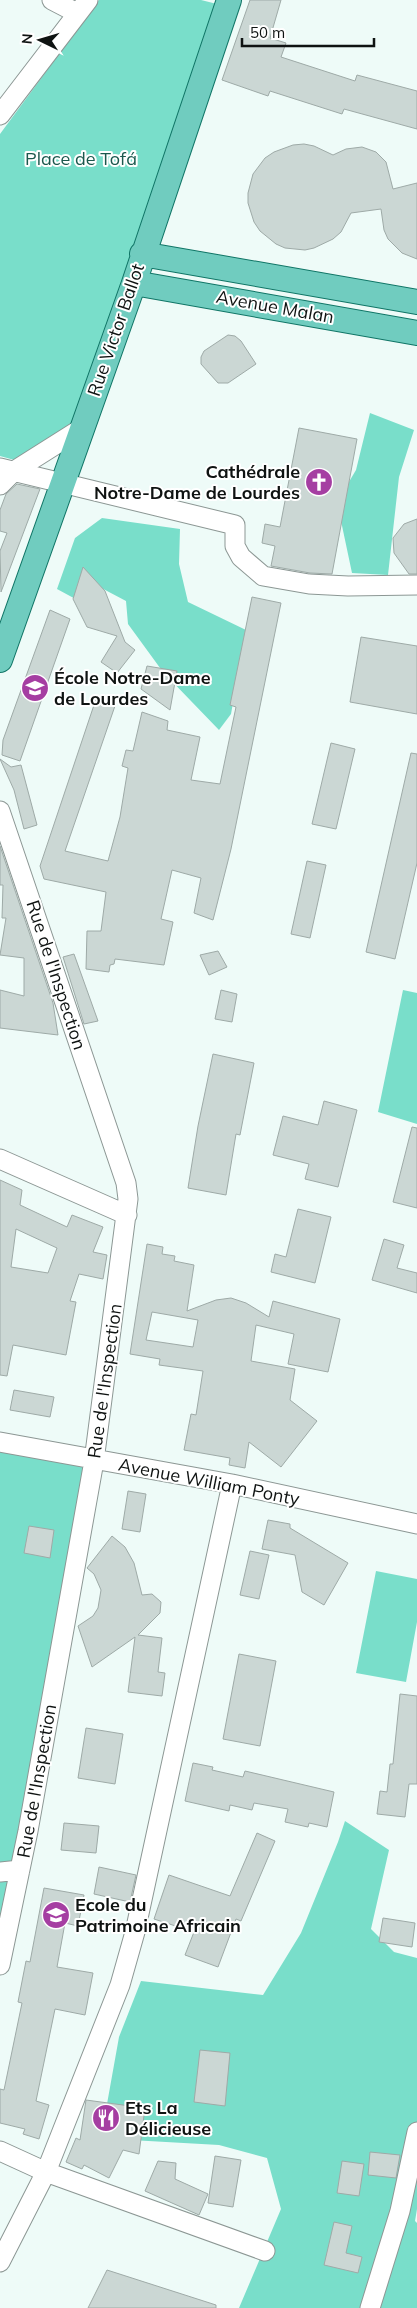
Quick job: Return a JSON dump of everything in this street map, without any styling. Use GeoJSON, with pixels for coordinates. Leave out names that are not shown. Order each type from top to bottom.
{"type":"FeatureCollection","features":[{"type":"Feature","properties":{"kind":"main road","name":"Rue Victor Ballot"},"geometry":{"type":"LineString","coordinates":[[0,660],[134,283],[142,254],[229,0]]}},
{"type":"Feature","properties":{"kind":"main road","name":"Avenue Malan"},"geometry":{"type":"LineString","coordinates":[[142,254],[417,302]]}},
{"type":"Feature","properties":{"kind":"main road","name":"Avenue Malan"},"geometry":{"type":"LineString","coordinates":[[134,283],[417,333]]}},
{"type":"Feature","properties":{"kind":"street"},"geometry":{"type":"LineString","coordinates":[[0,115],[83,6],[52,0]]}},
{"type":"Feature","properties":{"kind":"street"},"geometry":{"type":"LineString","coordinates":[[0,485],[7,470],[82,428]]}},
{"type":"Feature","properties":{"kind":"street"},"geometry":{"type":"LineString","coordinates":[[7,470],[235,525],[236,546],[241,557],[263,576],[310,584],[417,586]]}},
{"type":"Feature","properties":{"kind":"street","name":"Rue de l'Inspection"},"geometry":{"type":"LineString","coordinates":[[0,812],[126,1183],[128,1199],[94,1460],[20,1870],[0,1965]]}},
{"type":"Feature","properties":{"kind":"street"},"geometry":{"type":"LineString","coordinates":[[0,1159],[127,1215]]}},
{"type":"Feature","properties":{"kind":"street","name":"Avenue William Ponty"},"geometry":{"type":"LineString","coordinates":[[0,1442],[232,1484],[417,1524]]}},
{"type":"Feature","properties":{"kind":"street"},"geometry":{"type":"LineString","coordinates":[[0,2262],[46,2172],[120,1984],[135,1932],[232,1484]]}},
{"type":"Feature","properties":{"kind":"street"},"geometry":{"type":"LineString","coordinates":[[0,1872],[20,1870]]}},
{"type":"Feature","properties":{"kind":"street"},"geometry":{"type":"LineString","coordinates":[[370,2308],[400,2211],[417,2132]]}},
{"type":"Feature","properties":{"kind":"street"},"geometry":{"type":"LineString","coordinates":[[0,2151],[46,2172],[265,2251]]}},
{"type":"Feature","properties":{"kind":"green space","name":"Place de Tofá"},"geometry":{"type":"Polygon","coordinates":[[[99,0],[201,0],[217,4],[77,421],[18,461],[0,456],[0,134],[99,0]]]}},
{"type":"Feature","properties":{"kind":"green space"},"geometry":{"type":"Polygon","coordinates":[[[370,413],[414,430],[399,477],[388,575],[352,573],[337,502],[356,470],[370,413]]]}},
{"type":"Feature","properties":{"kind":"green space"},"geometry":{"type":"Polygon","coordinates":[[[102,518],[180,529],[179,564],[188,602],[246,630],[231,714],[219,730],[163,672],[128,624],[126,601],[90,582],[81,602],[57,589],[75,538],[102,518]]]}},
{"type":"Feature","properties":{"kind":"green space"},"geometry":{"type":"Polygon","coordinates":[[[403,990],[417,993],[417,1124],[378,1112],[403,990]]]}},
{"type":"Feature","properties":{"kind":"green space"},"geometry":{"type":"Polygon","coordinates":[[[0,1446],[94,1461],[0,1961],[0,1446]]]}},
{"type":"Feature","properties":{"kind":"green space"},"geometry":{"type":"Polygon","coordinates":[[[376,1571],[417,1579],[417,1622],[406,1682],[356,1673],[376,1571]]]}},
{"type":"Feature","properties":{"kind":"green space"},"geometry":{"type":"Polygon","coordinates":[[[345,1821],[389,1850],[371,1929],[394,1952],[417,1958],[417,2209],[415,2221],[417,2223],[417,2308],[239,2308],[281,2209],[267,2158],[219,2145],[113,2139],[107,2104],[119,2037],[141,1981],[263,1995],[301,1933],[345,1821]]]}},
{"type":"Feature","properties":{"kind":"building"},"geometry":{"type":"Polygon","coordinates":[[[250,0],[281,0],[270,38],[286,43],[281,57],[355,81],[357,75],[417,91],[417,129],[344,109],[342,114],[270,91],[268,96],[222,80],[250,0]]]}},
{"type":"Feature","properties":{"kind":"building"},"geometry":{"type":"Polygon","coordinates":[[[304,144],[314,146],[333,155],[346,149],[362,147],[376,152],[386,162],[393,189],[417,183],[417,259],[402,253],[388,239],[384,230],[381,209],[351,213],[341,232],[333,239],[305,250],[285,248],[276,244],[260,231],[254,222],[248,203],[248,193],[253,174],[265,158],[274,152],[293,145],[304,144]]]}},
{"type":"Feature","properties":{"kind":"building"},"geometry":{"type":"Polygon","coordinates":[[[228,335],[235,336],[241,341],[256,364],[228,383],[218,383],[201,364],[201,357],[204,351],[228,335]]]}},
{"type":"Feature","properties":{"kind":"building","name":"Cathédrale Notre-Dame de Lourdes"},"geometry":{"type":"Polygon","coordinates":[[[299,428],[357,439],[332,574],[310,573],[271,566],[275,546],[262,543],[265,524],[280,527],[299,428]]]}},
{"type":"Feature","properties":{"kind":"building"},"geometry":{"type":"Polygon","coordinates":[[[17,484],[40,489],[1,592],[0,551],[7,533],[0,531],[0,510],[6,494],[17,484]]]}},
{"type":"Feature","properties":{"kind":"building"},"geometry":{"type":"Polygon","coordinates":[[[417,519],[417,574],[409,574],[394,553],[393,538],[404,524],[417,519]]]}},
{"type":"Feature","properties":{"kind":"building"},"geometry":{"type":"Polygon","coordinates":[[[83,567],[105,591],[125,642],[135,650],[117,673],[101,662],[117,636],[87,627],[73,599],[83,567]]]}},
{"type":"Feature","properties":{"kind":"building"},"geometry":{"type":"Polygon","coordinates":[[[252,597],[281,603],[231,849],[213,920],[194,913],[201,878],[172,870],[161,919],[173,922],[164,965],[115,959],[114,964],[110,965],[109,972],[86,969],[87,931],[101,931],[106,892],[44,879],[40,866],[97,696],[116,703],[65,851],[108,861],[120,817],[128,768],[122,766],[126,750],[133,751],[142,712],[168,721],[167,730],[200,737],[191,780],[220,784],[236,707],[230,705],[252,597]]]}},
{"type":"Feature","properties":{"kind":"building"},"geometry":{"type":"Polygon","coordinates":[[[50,610],[70,619],[20,761],[2,755],[3,740],[50,610]]]}},
{"type":"Feature","properties":{"kind":"building"},"geometry":{"type":"Polygon","coordinates":[[[361,637],[417,646],[417,714],[350,702],[361,637]]]}},
{"type":"Feature","properties":{"kind":"building"},"geometry":{"type":"Polygon","coordinates":[[[147,666],[177,671],[170,710],[141,689],[147,666]]]}},
{"type":"Feature","properties":{"kind":"building"},"geometry":{"type":"Polygon","coordinates":[[[331,743],[355,749],[336,829],[312,824],[331,743]]]}},
{"type":"Feature","properties":{"kind":"building"},"geometry":{"type":"Polygon","coordinates":[[[411,753],[417,754],[417,863],[395,959],[366,952],[411,753]]]}},
{"type":"Feature","properties":{"kind":"building"},"geometry":{"type":"Polygon","coordinates":[[[0,759],[11,767],[21,765],[37,825],[24,829],[14,790],[0,759]]]}},
{"type":"Feature","properties":{"kind":"building"},"geometry":{"type":"Polygon","coordinates":[[[0,846],[53,1003],[58,1035],[0,1028],[0,990],[24,996],[24,958],[0,955],[6,918],[2,918],[3,885],[0,885],[0,846]]]}},
{"type":"Feature","properties":{"kind":"building"},"geometry":{"type":"Polygon","coordinates":[[[307,861],[326,865],[310,938],[291,934],[307,861]]]}},
{"type":"Feature","properties":{"kind":"building"},"geometry":{"type":"Polygon","coordinates":[[[218,951],[227,967],[209,975],[200,955],[218,951]]]}},
{"type":"Feature","properties":{"kind":"building"},"geometry":{"type":"Polygon","coordinates":[[[74,954],[98,1021],[84,1024],[63,957],[74,954]]]}},
{"type":"Feature","properties":{"kind":"building"},"geometry":{"type":"Polygon","coordinates":[[[221,990],[237,994],[232,1022],[215,1019],[221,990]]]}},
{"type":"Feature","properties":{"kind":"building"},"geometry":{"type":"Polygon","coordinates":[[[213,1054],[254,1063],[240,1135],[236,1134],[226,1195],[188,1188],[198,1126],[213,1054]]]}},
{"type":"Feature","properties":{"kind":"building"},"geometry":{"type":"Polygon","coordinates":[[[324,1101],[357,1110],[338,1187],[305,1179],[309,1164],[273,1155],[283,1116],[318,1125],[324,1101]]]}},
{"type":"Feature","properties":{"kind":"building"},"geometry":{"type":"Polygon","coordinates":[[[412,1127],[417,1128],[417,1208],[393,1202],[412,1127]]]}},
{"type":"Feature","properties":{"kind":"building"},"geometry":{"type":"Polygon","coordinates":[[[0,1180],[22,1190],[20,1205],[67,1227],[72,1215],[103,1227],[93,1252],[107,1255],[103,1279],[79,1274],[70,1301],[76,1302],[66,1355],[13,1345],[7,1376],[0,1375],[0,1180]],[[16,1229],[11,1267],[48,1273],[57,1248],[16,1229]]]}},
{"type":"Feature","properties":{"kind":"building"},"geometry":{"type":"Polygon","coordinates":[[[298,1209],[331,1217],[315,1283],[271,1272],[275,1254],[286,1257],[298,1209]]]}},
{"type":"Feature","properties":{"kind":"building"},"geometry":{"type":"Polygon","coordinates":[[[384,1239],[404,1245],[397,1268],[417,1273],[417,1293],[372,1280],[384,1239]]]}},
{"type":"Feature","properties":{"kind":"building"},"geometry":{"type":"Polygon","coordinates":[[[147,1244],[163,1247],[162,1254],[175,1256],[174,1261],[194,1265],[187,1311],[216,1300],[231,1298],[246,1303],[269,1317],[273,1301],[340,1319],[328,1372],[288,1364],[294,1334],[256,1325],[251,1361],[295,1369],[290,1400],[317,1421],[281,1467],[249,1442],[245,1468],[229,1465],[230,1458],[184,1450],[191,1414],[196,1415],[203,1371],[159,1365],[160,1359],[130,1354],[147,1244]],[[152,1312],[146,1340],[193,1347],[198,1320],[152,1312]]]}},
{"type":"Feature","properties":{"kind":"building"},"geometry":{"type":"Polygon","coordinates":[[[14,1390],[54,1397],[50,1417],[10,1410],[14,1390]]]}},
{"type":"Feature","properties":{"kind":"building"},"geometry":{"type":"Polygon","coordinates":[[[128,1491],[146,1494],[140,1532],[122,1529],[128,1491]]]}},
{"type":"Feature","properties":{"kind":"building"},"geometry":{"type":"Polygon","coordinates":[[[268,1520],[290,1524],[290,1528],[348,1563],[324,1605],[302,1592],[295,1555],[262,1549],[268,1520]]]}},
{"type":"Feature","properties":{"kind":"building"},"geometry":{"type":"Polygon","coordinates":[[[29,1526],[54,1530],[50,1558],[24,1553],[29,1526]]]}},
{"type":"Feature","properties":{"kind":"building"},"geometry":{"type":"Polygon","coordinates":[[[112,1536],[125,1547],[134,1563],[142,1595],[152,1594],[161,1602],[160,1613],[138,1635],[162,1638],[158,1672],[165,1673],[162,1696],[128,1692],[135,1637],[92,1667],[78,1626],[93,1616],[98,1608],[101,1590],[94,1574],[87,1568],[112,1536]]]}},
{"type":"Feature","properties":{"kind":"building"},"geometry":{"type":"Polygon","coordinates":[[[250,1551],[269,1555],[259,1599],[240,1595],[250,1551]]]}},
{"type":"Feature","properties":{"kind":"building"},"geometry":{"type":"Polygon","coordinates":[[[239,1654],[276,1661],[260,1746],[223,1739],[239,1654]]]}},
{"type":"Feature","properties":{"kind":"building"},"geometry":{"type":"Polygon","coordinates":[[[400,1694],[417,1696],[417,1784],[409,1784],[405,1817],[377,1814],[380,1791],[387,1792],[390,1764],[393,1764],[400,1694]]]}},
{"type":"Feature","properties":{"kind":"building"},"geometry":{"type":"Polygon","coordinates":[[[86,1728],[123,1734],[115,1784],[78,1778],[86,1728]]]}},
{"type":"Feature","properties":{"kind":"building"},"geometry":{"type":"Polygon","coordinates":[[[193,1763],[213,1767],[212,1770],[243,1777],[245,1771],[334,1792],[327,1827],[309,1823],[308,1827],[285,1822],[288,1809],[254,1803],[252,1810],[230,1805],[229,1811],[185,1801],[193,1763]]]}},
{"type":"Feature","properties":{"kind":"building"},"geometry":{"type":"Polygon","coordinates":[[[64,1823],[99,1826],[96,1853],[61,1850],[64,1823]]]}},
{"type":"Feature","properties":{"kind":"building"},"geometry":{"type":"Polygon","coordinates":[[[257,1833],[275,1841],[241,1921],[236,1919],[218,1967],[185,1955],[194,1932],[154,1919],[169,1875],[230,1896],[257,1833]]]}},
{"type":"Feature","properties":{"kind":"building"},"geometry":{"type":"Polygon","coordinates":[[[99,1867],[136,1875],[130,1902],[94,1894],[99,1867]]]}},
{"type":"Feature","properties":{"kind":"building"},"geometry":{"type":"Polygon","coordinates":[[[44,1888],[84,1895],[78,1926],[65,1923],[57,1967],[93,1973],[85,2015],[55,2009],[36,2101],[49,2105],[39,2139],[23,2134],[25,2129],[0,2123],[0,2089],[4,2090],[22,2003],[18,2002],[26,1961],[30,1962],[44,1888]]]}},
{"type":"Feature","properties":{"kind":"building"},"geometry":{"type":"Polygon","coordinates":[[[383,1918],[415,1923],[412,1947],[379,1942],[383,1918]]]}},
{"type":"Feature","properties":{"kind":"building"},"geometry":{"type":"Polygon","coordinates":[[[200,2050],[230,2053],[225,2106],[194,2102],[200,2050]]]}},
{"type":"Feature","properties":{"kind":"building"},"geometry":{"type":"Polygon","coordinates":[[[86,2100],[145,2108],[139,2154],[123,2150],[109,2178],[84,2165],[82,2169],[66,2162],[76,2138],[80,2140],[86,2100]]]}},
{"type":"Feature","properties":{"kind":"building"},"geometry":{"type":"Polygon","coordinates":[[[370,2152],[400,2155],[396,2178],[368,2175],[370,2152]]]}},
{"type":"Feature","properties":{"kind":"building"},"geometry":{"type":"Polygon","coordinates":[[[215,2156],[241,2160],[233,2207],[208,2203],[215,2156]]]}},
{"type":"Feature","properties":{"kind":"building"},"geometry":{"type":"Polygon","coordinates":[[[158,2161],[176,2163],[175,2179],[208,2194],[199,2215],[145,2191],[158,2161]]]}},
{"type":"Feature","properties":{"kind":"building"},"geometry":{"type":"Polygon","coordinates":[[[342,2161],[364,2164],[359,2196],[337,2193],[342,2161]]]}},
{"type":"Feature","properties":{"kind":"building"},"geometry":{"type":"Polygon","coordinates":[[[334,2222],[352,2226],[346,2253],[362,2257],[358,2273],[324,2265],[334,2222]]]}},
{"type":"Feature","properties":{"kind":"building"},"geometry":{"type":"Polygon","coordinates":[[[107,2270],[216,2305],[216,2308],[88,2308],[107,2270]]]}},
{"type":"Feature","properties":{"kind":"place","name":"Cathédrale Notre-Dame de Lourdes"},"geometry":{"type":"Point","coordinates":[319,482]}},
{"type":"Feature","properties":{"kind":"place","name":"École Notre-Dame de Lourdes"},"geometry":{"type":"Point","coordinates":[35,688]}},
{"type":"Feature","properties":{"kind":"place","name":"Ecole du Patrimoine Africain"},"geometry":{"type":"Point","coordinates":[56,1915]}},
{"type":"Feature","properties":{"kind":"place","name":"Ets La Délicieuse"},"geometry":{"type":"Point","coordinates":[106,2118]}}]}
